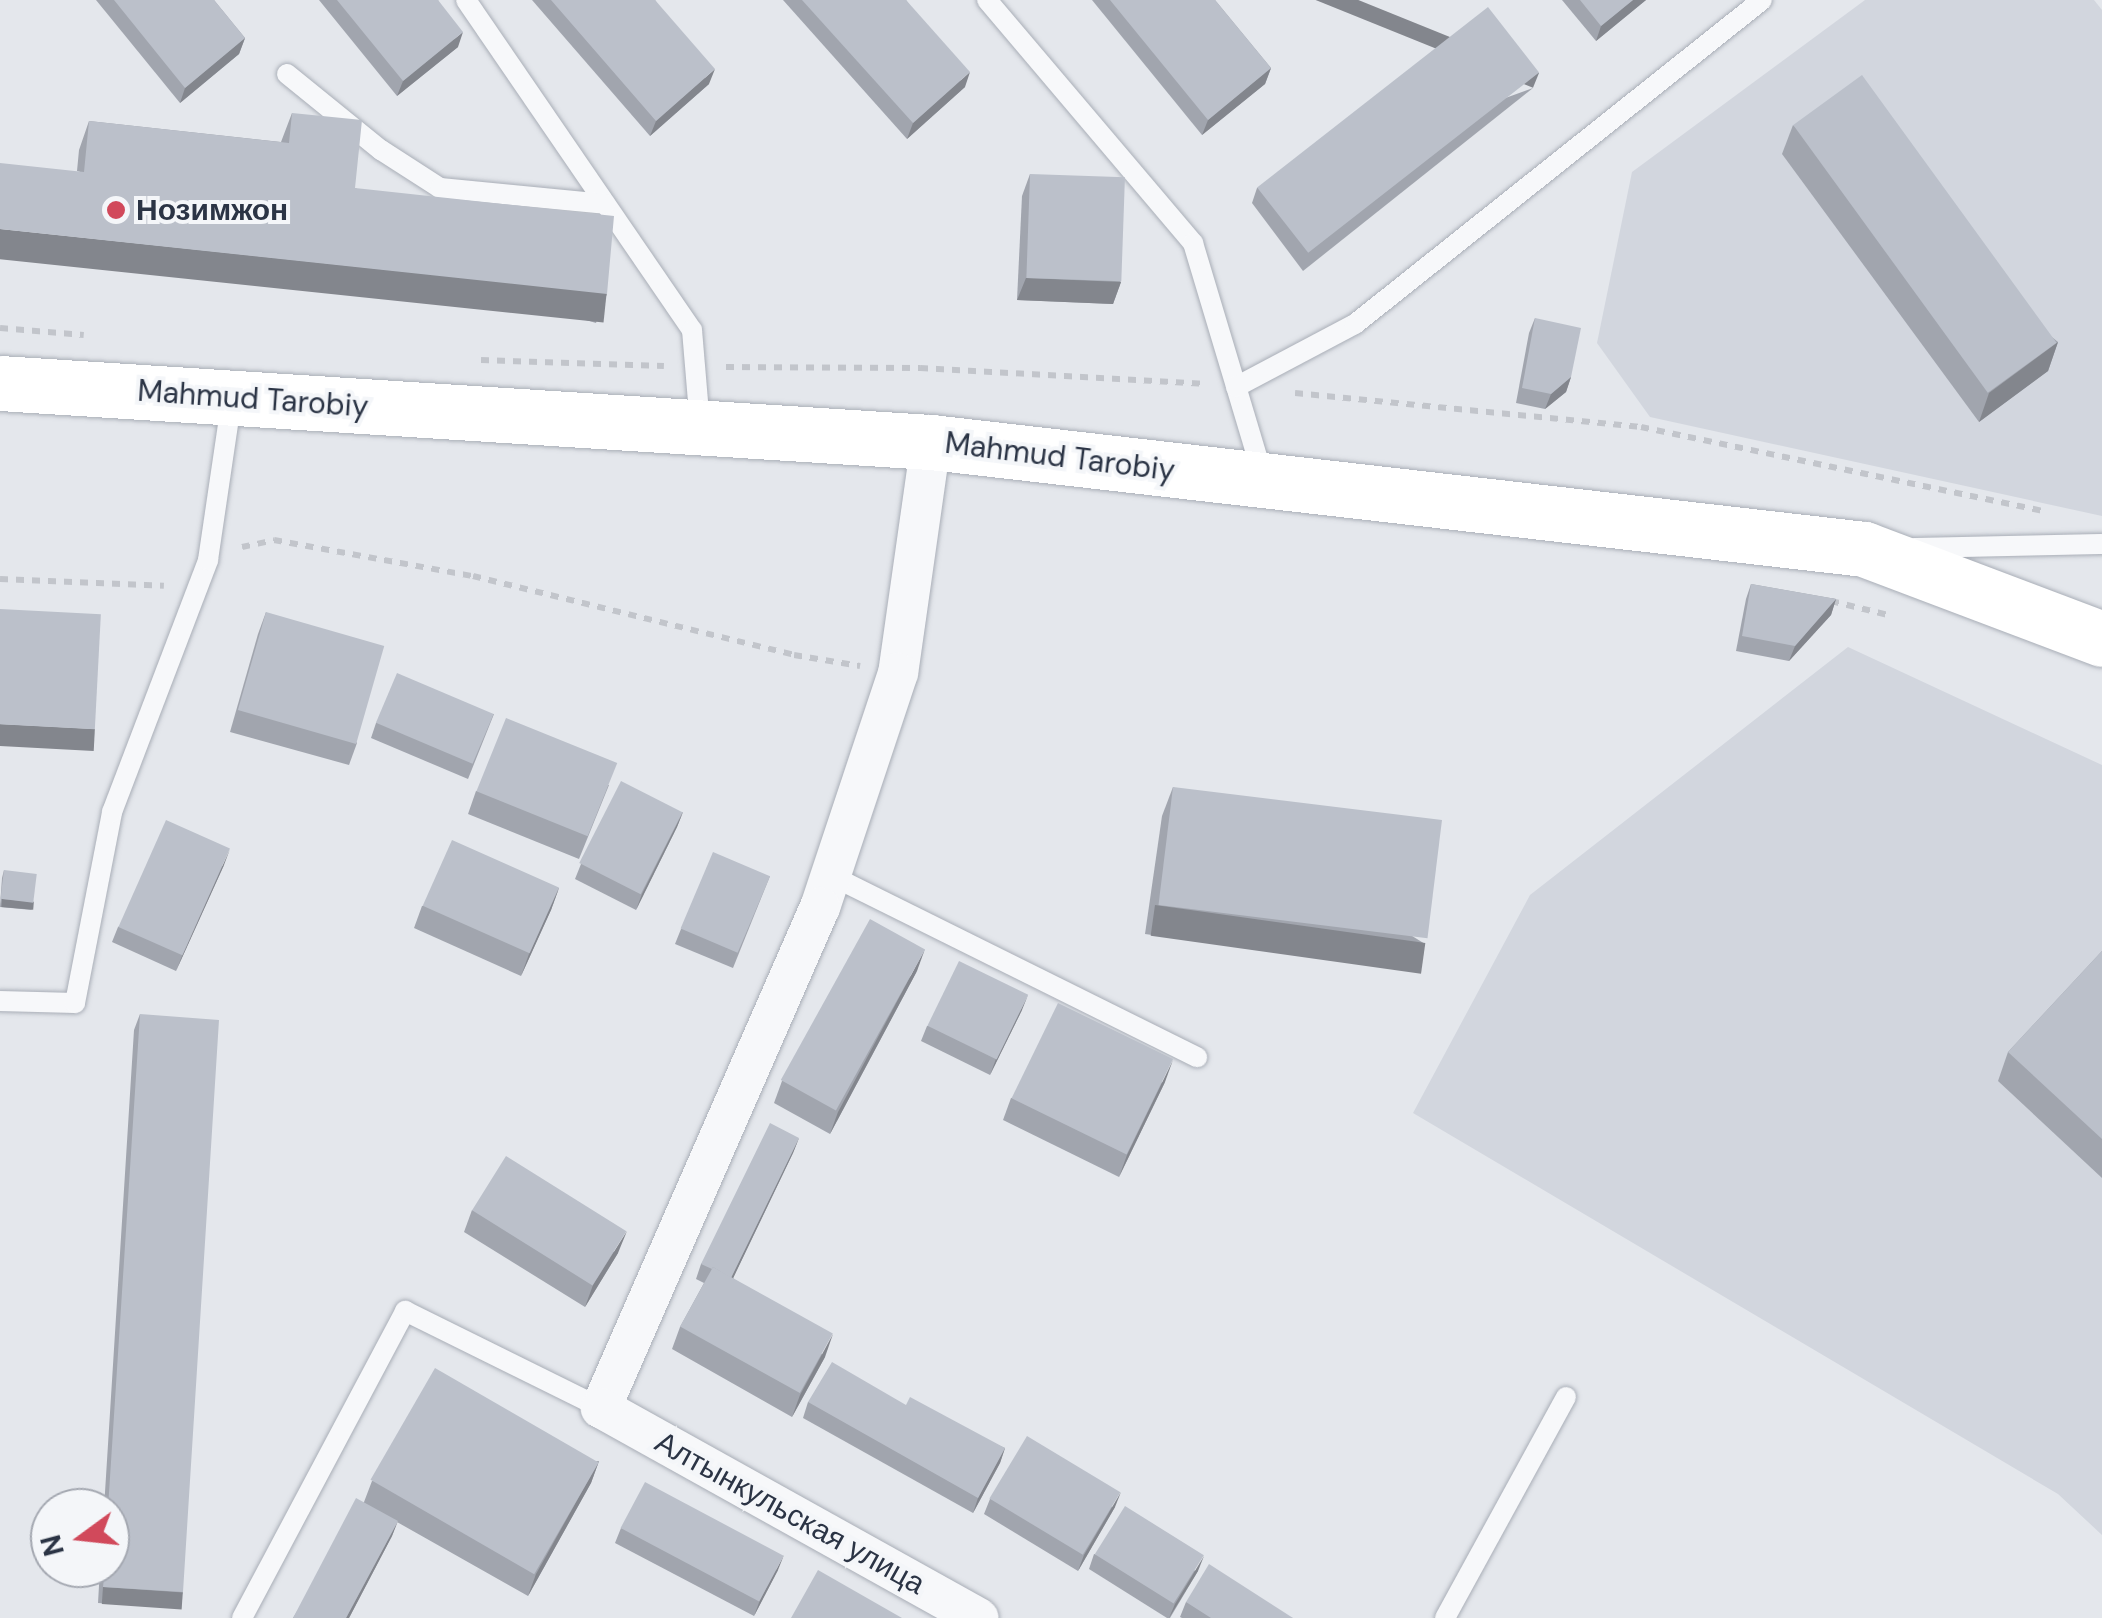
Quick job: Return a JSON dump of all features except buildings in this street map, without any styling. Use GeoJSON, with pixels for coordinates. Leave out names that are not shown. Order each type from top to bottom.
{"type":"FeatureCollection","features":[{"type":"Feature","properties":{"kind":"main road","name":"Mahmud Tarobiy"},"geometry":{"type":"LineString","coordinates":[[0,384],[931,442],[1864,549],[2102,639]]}},
{"type":"Feature","properties":{"kind":"street"},"geometry":{"type":"LineString","coordinates":[[601,1408],[830,875],[898,673],[931,442]]}},
{"type":"Feature","properties":{"kind":"street","name":"Алтынкульская улица"},"geometry":{"type":"LineString","coordinates":[[601,1408],[978,1618]]}},
{"type":"Feature","properties":{"kind":"lane"},"geometry":{"type":"LineString","coordinates":[[466,0],[692,330],[700,428]]}},
{"type":"Feature","properties":{"kind":"lane"},"geometry":{"type":"LineString","coordinates":[[987,0],[1194,243],[1264,480]]}},
{"type":"Feature","properties":{"kind":"lane"},"geometry":{"type":"LineString","coordinates":[[1236,387],[1354,324],[1762,0]]}},
{"type":"Feature","properties":{"kind":"lane"},"geometry":{"type":"LineString","coordinates":[[287,74],[382,150],[440,188],[605,204]]}},
{"type":"Feature","properties":{"kind":"lane"},"geometry":{"type":"LineString","coordinates":[[0,1000],[75,1002],[112,812],[202,578],[232,398]]}},
{"type":"Feature","properties":{"kind":"lane"},"geometry":{"type":"LineString","coordinates":[[1864,549],[2102,544]]}},
{"type":"Feature","properties":{"kind":"lane"},"geometry":{"type":"LineString","coordinates":[[830,875],[1197,1057]]}},
{"type":"Feature","properties":{"kind":"lane"},"geometry":{"type":"LineString","coordinates":[[242,1618],[406,1311],[601,1408]]}},
{"type":"Feature","properties":{"kind":"lane"},"geometry":{"type":"LineString","coordinates":[[1445,1618],[1566,1397]]}},
{"type":"Feature","properties":{"kind":"path"},"geometry":{"type":"LineString","coordinates":[[0,328],[99,336]]}},
{"type":"Feature","properties":{"kind":"path"},"geometry":{"type":"LineString","coordinates":[[478,360],[920,368],[1236,387],[1640,427],[2050,513]]}},
{"type":"Feature","properties":{"kind":"path"},"geometry":{"type":"LineString","coordinates":[[0,578],[188,588],[246,544],[274,540],[473,576],[794,655],[898,673]]}},
{"type":"Feature","properties":{"kind":"shaded area"},"geometry":{"type":"Polygon","coordinates":[[[1865,0],[2094,0],[2102,10],[2102,516],[1650,417],[1597,343],[1632,172],[1865,0]]]}},
{"type":"Feature","properties":{"kind":"shaded area"},"geometry":{"type":"Polygon","coordinates":[[[1848,647],[2102,765],[2102,1535],[2058,1494],[1413,1113],[1530,895],[1848,647]]]}},
{"type":"Feature","properties":{"kind":"place","name":"Нозимжон"},"geometry":{"type":"Point","coordinates":[116,210]}}]}
